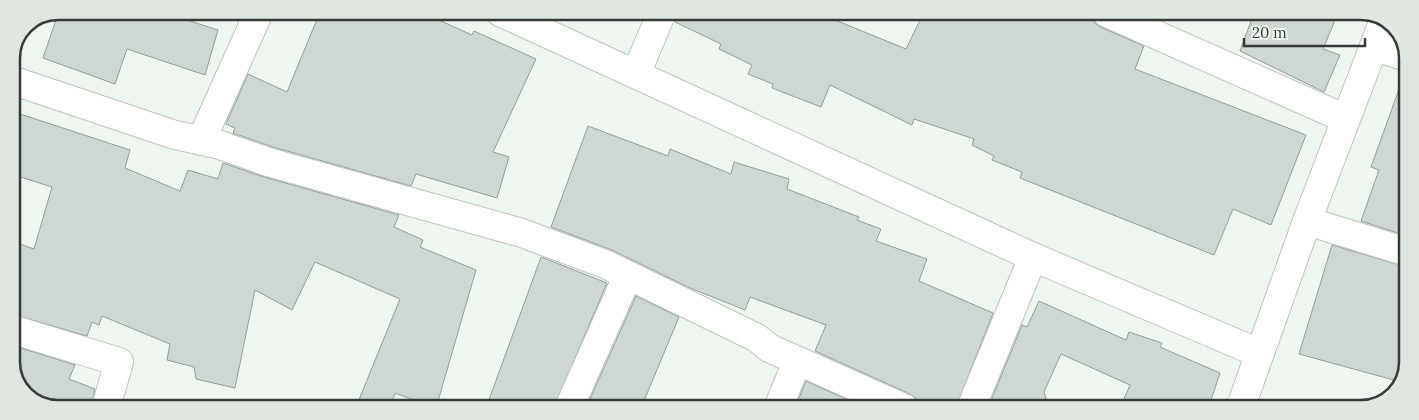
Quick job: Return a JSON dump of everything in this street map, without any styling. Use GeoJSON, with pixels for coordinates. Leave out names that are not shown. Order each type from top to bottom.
{"type":"FeatureCollection","features":[{"type":"Feature","properties":{"kind":"street"},"geometry":{"type":"LineString","coordinates":[[201,141],[255,20]]}},
{"type":"Feature","properties":{"kind":"street"},"geometry":{"type":"LineString","coordinates":[[518,20],[1033,257],[1259,353]]}},
{"type":"Feature","properties":{"kind":"street"},"geometry":{"type":"LineString","coordinates":[[636,74],[659,20]]}},
{"type":"Feature","properties":{"kind":"street"},"geometry":{"type":"LineString","coordinates":[[1123,20],[1346,119]]}},
{"type":"Feature","properties":{"kind":"street"},"geometry":{"type":"LineString","coordinates":[[1243,400],[1307,221],[1382,26]]}},
{"type":"Feature","properties":{"kind":"street"},"geometry":{"type":"LineString","coordinates":[[1374,47],[1399,54]]}},
{"type":"Feature","properties":{"kind":"street"},"geometry":{"type":"LineString","coordinates":[[20,83],[175,135],[217,144],[268,162],[522,232],[605,264],[627,277],[756,338],[768,348],[885,400]]}},
{"type":"Feature","properties":{"kind":"street"},"geometry":{"type":"LineString","coordinates":[[1307,221],[1399,250]]}},
{"type":"Feature","properties":{"kind":"street"},"geometry":{"type":"LineString","coordinates":[[974,400],[1033,257]]}},
{"type":"Feature","properties":{"kind":"street"},"geometry":{"type":"LineString","coordinates":[[573,400],[627,277]]}},
{"type":"Feature","properties":{"kind":"street"},"geometry":{"type":"LineString","coordinates":[[20,332],[119,362],[108,400]]}},
{"type":"Feature","properties":{"kind":"street"},"geometry":{"type":"LineString","coordinates":[[781,400],[797,362]]}},
{"type":"Feature","properties":{"kind":"building"},"geometry":{"type":"Polygon","coordinates":[[[56,20],[187,20],[218,30],[205,75],[127,49],[115,84],[43,58],[56,20]]]}},
{"type":"Feature","properties":{"kind":"building"},"geometry":{"type":"Polygon","coordinates":[[[317,20],[439,20],[472,35],[474,31],[536,59],[493,152],[509,157],[497,198],[416,174],[411,186],[273,147],[233,133],[235,128],[226,124],[248,74],[287,92],[317,20]]]}},
{"type":"Feature","properties":{"kind":"building"},"geometry":{"type":"Polygon","coordinates":[[[675,20],[835,20],[906,49],[920,20],[1094,20],[1100,27],[1144,46],[1135,69],[1306,135],[1271,225],[1233,209],[1214,255],[1020,178],[1022,172],[992,160],[994,156],[972,145],[974,139],[914,119],[912,125],[830,85],[821,107],[772,88],[773,84],[748,74],[752,65],[719,49],[721,44],[675,22],[675,20]]]}},
{"type":"Feature","properties":{"kind":"building"},"geometry":{"type":"Polygon","coordinates":[[[1251,20],[1335,20],[1323,49],[1340,55],[1324,92],[1240,51],[1251,20]]]}},
{"type":"Feature","properties":{"kind":"building"},"geometry":{"type":"Polygon","coordinates":[[[1399,89],[1399,233],[1361,221],[1379,170],[1371,167],[1399,89]]]}},
{"type":"Feature","properties":{"kind":"building"},"geometry":{"type":"Polygon","coordinates":[[[20,114],[130,150],[125,168],[180,191],[188,170],[218,179],[223,163],[264,177],[399,215],[394,227],[423,240],[420,247],[476,270],[438,400],[414,400],[395,393],[392,400],[359,400],[400,299],[315,262],[292,310],[255,290],[235,388],[196,379],[194,367],[167,360],[170,344],[102,316],[99,325],[92,322],[87,336],[20,317],[20,244],[34,249],[52,187],[20,177],[20,114]]]}},
{"type":"Feature","properties":{"kind":"building"},"geometry":{"type":"Polygon","coordinates":[[[588,126],[668,156],[670,149],[731,174],[734,162],[789,179],[787,189],[859,217],[857,220],[881,229],[876,241],[927,259],[919,281],[993,313],[959,400],[917,400],[910,394],[815,351],[826,325],[750,297],[745,310],[690,288],[612,250],[551,227],[588,126]]]}},
{"type":"Feature","properties":{"kind":"building"},"geometry":{"type":"Polygon","coordinates":[[[1332,245],[1399,265],[1399,362],[1394,380],[1299,354],[1332,245]]]}},
{"type":"Feature","properties":{"kind":"building"},"geometry":{"type":"Polygon","coordinates":[[[541,257],[607,283],[557,400],[489,400],[541,257]]]}},
{"type":"Feature","properties":{"kind":"building"},"geometry":{"type":"Polygon","coordinates":[[[636,296],[679,317],[644,400],[590,400],[636,296]]]}},
{"type":"Feature","properties":{"kind":"building"},"geometry":{"type":"Polygon","coordinates":[[[1039,301],[1126,340],[1129,332],[1162,343],[1160,347],[1220,373],[1211,400],[1123,400],[1130,385],[1061,354],[1044,392],[1046,400],[991,400],[1022,325],[1027,327],[1039,301]]]}},
{"type":"Feature","properties":{"kind":"building"},"geometry":{"type":"Polygon","coordinates":[[[20,348],[75,365],[69,379],[95,389],[93,400],[58,400],[48,399],[39,395],[29,387],[23,377],[20,364],[20,348]]]}},
{"type":"Feature","properties":{"kind":"building"},"geometry":{"type":"Polygon","coordinates":[[[806,381],[848,400],[798,400],[806,381]]]}}]}
